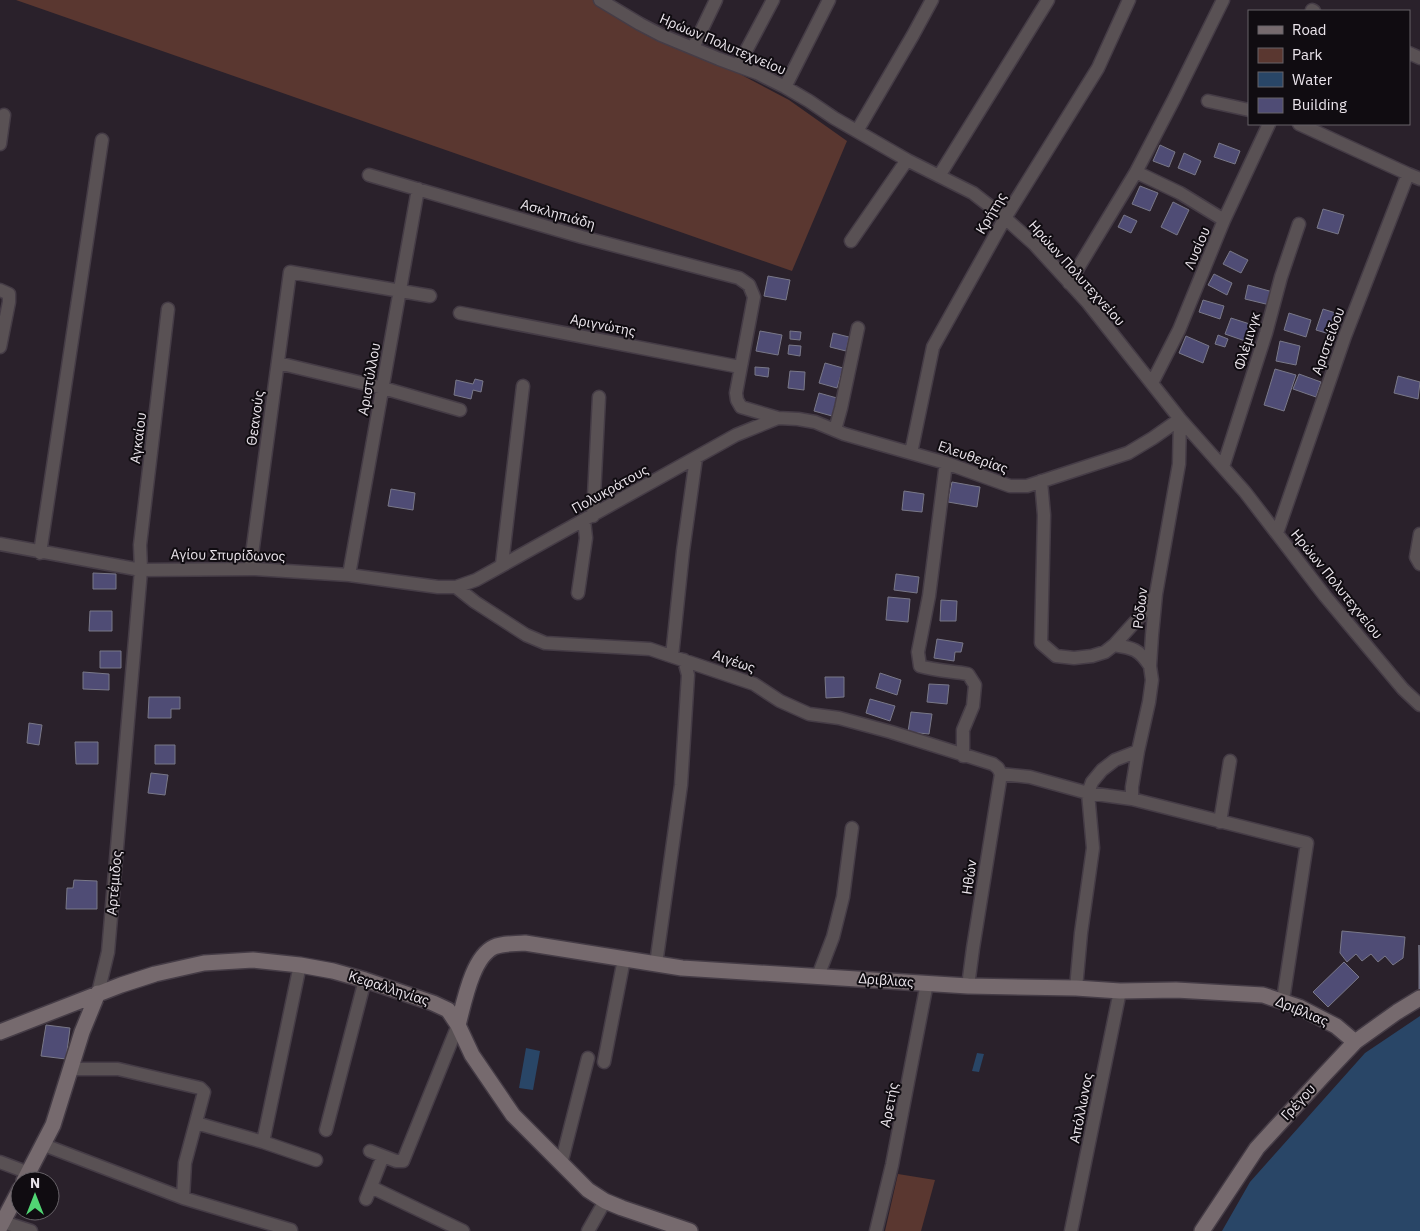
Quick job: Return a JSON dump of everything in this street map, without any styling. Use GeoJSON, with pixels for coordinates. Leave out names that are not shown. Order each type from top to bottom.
{"type":"FeatureCollection","features":[{"type":"Feature","properties":{"kind":"street","name":"Ηρώων Πολυτεχνείου"},"geometry":{"type":"LineString","coordinates":[[601,0],[640,24],[693,48],[757,73],[784,87],[907,160],[973,193],[1005,218],[1034,244],[1088,303],[1180,419],[1245,492],[1325,596],[1403,689],[1420,705]]}},
{"type":"Feature","properties":{"kind":"street"},"geometry":{"type":"LineString","coordinates":[[693,48],[716,0]]}},
{"type":"Feature","properties":{"kind":"street"},"geometry":{"type":"LineString","coordinates":[[738,66],[773,0]]}},
{"type":"Feature","properties":{"kind":"street"},"geometry":{"type":"LineString","coordinates":[[784,87],[829,0]]}},
{"type":"Feature","properties":{"kind":"street"},"geometry":{"type":"LineString","coordinates":[[857,131],[932,0]]}},
{"type":"Feature","properties":{"kind":"street"},"geometry":{"type":"LineString","coordinates":[[939,176],[1048,0]]}},
{"type":"Feature","properties":{"kind":"street","name":"Κρήτης"},"geometry":{"type":"LineString","coordinates":[[911,453],[933,347],[1005,218],[1098,68],[1129,0]]}},
{"type":"Feature","properties":{"kind":"street"},"geometry":{"type":"LineString","coordinates":[[1068,283],[1136,172],[1223,0]]}},
{"type":"Feature","properties":{"kind":"street"},"geometry":{"type":"LineString","coordinates":[[1208,101],[1248,110]]}},
{"type":"Feature","properties":{"kind":"street"},"geometry":{"type":"LineString","coordinates":[[0,144],[4,115]]}},
{"type":"Feature","properties":{"kind":"street","name":"Λυσίου"},"geometry":{"type":"LineString","coordinates":[[1152,383],[1179,330],[1224,220],[1269,125]]}},
{"type":"Feature","properties":{"kind":"street"},"geometry":{"type":"LineString","coordinates":[[1301,125],[1414,176]]}},
{"type":"Feature","properties":{"kind":"street"},"geometry":{"type":"LineString","coordinates":[[40,552],[102,140]]}},
{"type":"Feature","properties":{"kind":"street"},"geometry":{"type":"LineString","coordinates":[[851,241],[907,160]]}},
{"type":"Feature","properties":{"kind":"street"},"geometry":{"type":"LineString","coordinates":[[1136,172],[1180,193],[1224,220]]}},
{"type":"Feature","properties":{"kind":"street","name":"Ασκληπιάδη"},"geometry":{"type":"LineString","coordinates":[[369,175],[582,237],[738,278],[748,285],[754,296],[740,367]]}},
{"type":"Feature","properties":{"kind":"street","name":"Αριστείδου"},"geometry":{"type":"LineString","coordinates":[[1277,533],[1345,336],[1414,176]]}},
{"type":"Feature","properties":{"kind":"street","name":"Αριστύλλου"},"geometry":{"type":"LineString","coordinates":[[349,575],[418,189]]}},
{"type":"Feature","properties":{"kind":"street","name":"Φλέμινγκ"},"geometry":{"type":"LineString","coordinates":[[1223,467],[1299,224]]}},
{"type":"Feature","properties":{"kind":"street","name":"Θεανούς"},"geometry":{"type":"LineString","coordinates":[[250,569],[290,272],[400,292]]}},
{"type":"Feature","properties":{"kind":"street"},"geometry":{"type":"LineString","coordinates":[[0,290],[9,294],[9,302],[0,347]]}},
{"type":"Feature","properties":{"kind":"street"},"geometry":{"type":"LineString","coordinates":[[400,292],[430,296]]}},
{"type":"Feature","properties":{"kind":"street","name":"Αγκαίου"},"geometry":{"type":"LineString","coordinates":[[141,570],[140,545],[168,309]]}},
{"type":"Feature","properties":{"kind":"street","name":"Αριγνώτης"},"geometry":{"type":"LineString","coordinates":[[460,313],[740,367]]}},
{"type":"Feature","properties":{"kind":"street"},"geometry":{"type":"LineString","coordinates":[[835,430],[858,328]]}},
{"type":"Feature","properties":{"kind":"street"},"geometry":{"type":"LineString","coordinates":[[278,363],[383,388],[460,410]]}},
{"type":"Feature","properties":{"kind":"street"},"geometry":{"type":"LineString","coordinates":[[740,367],[736,392],[742,406],[778,418]]}},
{"type":"Feature","properties":{"kind":"street"},"geometry":{"type":"LineString","coordinates":[[502,564],[523,386]]}},
{"type":"Feature","properties":{"kind":"street"},"geometry":{"type":"LineString","coordinates":[[578,593],[586,538],[599,397]]}},
{"type":"Feature","properties":{"kind":"street","name":"Ελευθερίας"},"geometry":{"type":"LineString","coordinates":[[778,418],[798,418],[815,422],[835,430],[946,463],[1010,486],[1027,486],[1128,453],[1154,438],[1180,419]]}},
{"type":"Feature","properties":{"kind":"street","name":"Πολυκράτους"},"geometry":{"type":"LineString","coordinates":[[456,587],[476,580],[736,435],[778,418]]}},
{"type":"Feature","properties":{"kind":"street","name":"Ρόδων"},"geometry":{"type":"LineString","coordinates":[[1132,799],[1138,751],[1152,680],[1150,666],[1156,594],[1179,464],[1180,419]]}},
{"type":"Feature","properties":{"kind":"street"},"geometry":{"type":"LineString","coordinates":[[656,964],[681,785],[688,675],[678,658],[682,560],[696,458]]}},
{"type":"Feature","properties":{"kind":"street"},"geometry":{"type":"LineString","coordinates":[[946,463],[929,596],[918,652],[920,666],[933,670],[968,674],[975,685],[972,706],[962,730],[963,756]]}},
{"type":"Feature","properties":{"kind":"street"},"geometry":{"type":"LineString","coordinates":[[1041,481],[1044,515],[1041,643],[1056,656],[1074,658],[1105,652],[1114,645],[1156,594]]}},
{"type":"Feature","properties":{"kind":"street"},"geometry":{"type":"LineString","coordinates":[[1420,534],[1416,557],[1420,564]]}},
{"type":"Feature","properties":{"kind":"street","name":"Αγίου Σπυρίδωνος"},"geometry":{"type":"LineString","coordinates":[[0,544],[141,570],[250,569],[349,575],[438,587],[456,587]]}},
{"type":"Feature","properties":{"kind":"street","name":"Αρτέμιδος"},"geometry":{"type":"LineString","coordinates":[[30,1171],[59,1110],[82,1032],[98,993],[108,952],[141,570]]}},
{"type":"Feature","properties":{"kind":"street","name":"Αιγέως"},"geometry":{"type":"LineString","coordinates":[[456,587],[475,602],[526,635],[545,643],[641,648],[678,658],[754,684],[780,701],[809,714],[839,718],[993,764],[998,768],[1000,774]]}},
{"type":"Feature","properties":{"kind":"street"},"geometry":{"type":"LineString","coordinates":[[1114,645],[1142,652],[1150,666]]}},
{"type":"Feature","properties":{"kind":"street"},"geometry":{"type":"LineString","coordinates":[[1076,988],[1081,933],[1093,848],[1088,794],[1092,782],[1102,770],[1115,760],[1138,751]]}},
{"type":"Feature","properties":{"kind":"street"},"geometry":{"type":"LineString","coordinates":[[1220,822],[1230,760]]}},
{"type":"Feature","properties":{"kind":"street"},"geometry":{"type":"LineString","coordinates":[[1000,774],[1030,777],[1088,794],[1132,799],[1307,843],[1283,1000]]}},
{"type":"Feature","properties":{"kind":"street","name":"Ηθών"},"geometry":{"type":"LineString","coordinates":[[968,986],[1000,774]]}},
{"type":"Feature","properties":{"kind":"street"},"geometry":{"type":"LineString","coordinates":[[818,976],[833,937],[843,896],[852,828]]}},
{"type":"Feature","properties":{"kind":"street","name":"Δριβλιας"},"geometry":{"type":"LineString","coordinates":[[458,1025],[479,961],[494,947],[508,944],[525,944],[682,968],[968,986],[1076,988],[1120,991],[1176,990],[1238,992],[1264,995],[1283,1000],[1336,1026],[1356,1042]]}},
{"type":"Feature","properties":{"kind":"street"},"geometry":{"type":"LineString","coordinates":[[604,1062],[624,959]]}},
{"type":"Feature","properties":{"kind":"street","name":"Κεφαλληνίας"},"geometry":{"type":"LineString","coordinates":[[0,1032],[98,993],[155,974],[204,963],[253,960],[300,965],[333,971],[365,980],[442,1006],[448,1010],[458,1025],[472,1055],[513,1115],[588,1190],[605,1201],[690,1231]]}},
{"type":"Feature","properties":{"kind":"street"},"geometry":{"type":"LineString","coordinates":[[263,1142],[300,965]]}},
{"type":"Feature","properties":{"kind":"street"},"geometry":{"type":"LineString","coordinates":[[326,1130],[365,980]]}},
{"type":"Feature","properties":{"kind":"street","name":"Αρετής"},"geometry":{"type":"LineString","coordinates":[[876,1231],[892,1164],[927,983]]}},
{"type":"Feature","properties":{"kind":"street","name":"Απόλλωνος"},"geometry":{"type":"LineString","coordinates":[[1071,1231],[1120,991]]}},
{"type":"Feature","properties":{"kind":"street","name":"Γρέγου"},"geometry":{"type":"LineString","coordinates":[[1202,1231],[1257,1148],[1356,1042],[1388,1018],[1420,998]]}},
{"type":"Feature","properties":{"kind":"street"},"geometry":{"type":"LineString","coordinates":[[370,1151],[396,1161],[403,1161],[458,1025]]}},
{"type":"Feature","properties":{"kind":"street"},"geometry":{"type":"LineString","coordinates":[[561,1164],[588,1058]]}},
{"type":"Feature","properties":{"kind":"street"},"geometry":{"type":"LineString","coordinates":[[71,1069],[118,1068],[200,1088],[204,1092],[185,1163],[184,1198]]}},
{"type":"Feature","properties":{"kind":"street"},"geometry":{"type":"LineString","coordinates":[[196,1123],[263,1142],[316,1160]]}},
{"type":"Feature","properties":{"kind":"street"},"geometry":{"type":"LineString","coordinates":[[44,1145],[184,1198],[291,1230]]}},
{"type":"Feature","properties":{"kind":"street"},"geometry":{"type":"LineString","coordinates":[[383,1156],[369,1193],[463,1231]]}},
{"type":"Feature","properties":{"kind":"street"},"geometry":{"type":"LineString","coordinates":[[0,1162],[16,1171]]}},
{"type":"Feature","properties":{"kind":"street"},"geometry":{"type":"LineString","coordinates":[[588,1231],[605,1201]]}},
{"type":"Feature","properties":{"kind":"street"},"geometry":{"type":"LineString","coordinates":[[10,1207],[1,1224],[31,1231]]}},
{"type":"Feature","properties":{"kind":"green space"},"geometry":{"type":"Polygon","coordinates":[[[16,0],[599,0],[789,100],[847,141],[792,271],[16,0]]]}},
{"type":"Feature","properties":{"kind":"green space"},"geometry":{"type":"Polygon","coordinates":[[[898,1174],[935,1180],[921,1231],[885,1231],[898,1174]]]}},
{"type":"Feature","properties":{"kind":"water"},"geometry":{"type":"Polygon","coordinates":[[[1420,1016],[1420,1231],[1222,1231],[1250,1182],[1365,1053],[1420,1016]]]}},
{"type":"Feature","properties":{"kind":"water"},"geometry":{"type":"Polygon","coordinates":[[[526,1048],[540,1051],[533,1090],[519,1088],[526,1048]]]}},
{"type":"Feature","properties":{"kind":"water"},"geometry":{"type":"Polygon","coordinates":[[[977,1053],[984,1054],[979,1072],[972,1071],[977,1053]]]}},
{"type":"Feature","properties":{"kind":"building"},"geometry":{"type":"Polygon","coordinates":[[[1219,143],[1240,151],[1235,164],[1214,157],[1219,143]]]}},
{"type":"Feature","properties":{"kind":"building"},"geometry":{"type":"Polygon","coordinates":[[[1160,145],[1175,152],[1169,167],[1153,161],[1160,145]]]}},
{"type":"Feature","properties":{"kind":"building"},"geometry":{"type":"Polygon","coordinates":[[[1184,153],[1201,161],[1195,175],[1178,168],[1184,153]]]}},
{"type":"Feature","properties":{"kind":"building"},"geometry":{"type":"Polygon","coordinates":[[[1140,186],[1158,193],[1150,211],[1132,204],[1140,186]]]}},
{"type":"Feature","properties":{"kind":"building"},"geometry":{"type":"Polygon","coordinates":[[[1173,202],[1189,210],[1177,235],[1161,227],[1173,202]]]}},
{"type":"Feature","properties":{"kind":"building"},"geometry":{"type":"Polygon","coordinates":[[[1323,209],[1344,215],[1338,234],[1317,228],[1323,209]]]}},
{"type":"Feature","properties":{"kind":"building"},"geometry":{"type":"Polygon","coordinates":[[[1124,215],[1137,221],[1131,233],[1118,227],[1124,215]]]}},
{"type":"Feature","properties":{"kind":"building"},"geometry":{"type":"Polygon","coordinates":[[[1230,251],[1248,260],[1241,273],[1223,264],[1230,251]]]}},
{"type":"Feature","properties":{"kind":"building"},"geometry":{"type":"Polygon","coordinates":[[[1214,274],[1232,283],[1227,295],[1208,285],[1214,274]]]}},
{"type":"Feature","properties":{"kind":"building"},"geometry":{"type":"Polygon","coordinates":[[[768,276],[790,280],[786,300],[764,296],[768,276]]]}},
{"type":"Feature","properties":{"kind":"building"},"geometry":{"type":"Polygon","coordinates":[[[1248,285],[1273,292],[1270,305],[1245,299],[1248,285]]]}},
{"type":"Feature","properties":{"kind":"building"},"geometry":{"type":"Polygon","coordinates":[[[1203,300],[1224,306],[1220,319],[1199,312],[1203,300]]]}},
{"type":"Feature","properties":{"kind":"building"},"geometry":{"type":"Polygon","coordinates":[[[1323,309],[1342,315],[1336,336],[1316,330],[1323,309]]]}},
{"type":"Feature","properties":{"kind":"building"},"geometry":{"type":"Polygon","coordinates":[[[1289,313],[1311,320],[1306,337],[1284,330],[1289,313]]]}},
{"type":"Feature","properties":{"kind":"building"},"geometry":{"type":"Polygon","coordinates":[[[1231,318],[1256,326],[1251,343],[1225,334],[1231,318]]]}},
{"type":"Feature","properties":{"kind":"building"},"geometry":{"type":"Polygon","coordinates":[[[760,331],[782,335],[778,355],[756,351],[760,331]]]}},
{"type":"Feature","properties":{"kind":"building"},"geometry":{"type":"Polygon","coordinates":[[[790,331],[801,332],[800,340],[790,339],[790,331]]]}},
{"type":"Feature","properties":{"kind":"building"},"geometry":{"type":"Polygon","coordinates":[[[833,333],[849,337],[846,351],[830,347],[833,333]]]}},
{"type":"Feature","properties":{"kind":"building"},"geometry":{"type":"Polygon","coordinates":[[[1218,335],[1228,339],[1225,347],[1215,344],[1218,335]]]}},
{"type":"Feature","properties":{"kind":"building"},"geometry":{"type":"Polygon","coordinates":[[[1186,336],[1209,346],[1203,363],[1179,353],[1186,336]]]}},
{"type":"Feature","properties":{"kind":"building"},"geometry":{"type":"Polygon","coordinates":[[[1280,341],[1300,346],[1296,365],[1276,361],[1280,341]]]}},
{"type":"Feature","properties":{"kind":"building"},"geometry":{"type":"Polygon","coordinates":[[[789,345],[801,346],[800,356],[788,354],[789,345]]]}},
{"type":"Feature","properties":{"kind":"building"},"geometry":{"type":"Polygon","coordinates":[[[825,363],[843,368],[837,388],[819,383],[825,363]]]}},
{"type":"Feature","properties":{"kind":"building"},"geometry":{"type":"Polygon","coordinates":[[[755,367],[769,368],[768,377],[755,375],[755,367]]]}},
{"type":"Feature","properties":{"kind":"building"},"geometry":{"type":"Polygon","coordinates":[[[1275,369],[1296,375],[1284,411],[1264,405],[1275,369]]]}},
{"type":"Feature","properties":{"kind":"building"},"geometry":{"type":"Polygon","coordinates":[[[790,371],[805,372],[804,390],[788,388],[790,371]]]}},
{"type":"Feature","properties":{"kind":"building"},"geometry":{"type":"Polygon","coordinates":[[[1299,374],[1321,382],[1316,397],[1293,389],[1299,374]]]}},
{"type":"Feature","properties":{"kind":"building"},"geometry":{"type":"Polygon","coordinates":[[[1398,376],[1420,382],[1418,399],[1394,393],[1398,376]]]}},
{"type":"Feature","properties":{"kind":"building"},"geometry":{"type":"Polygon","coordinates":[[[475,379],[483,381],[481,392],[473,390],[471,399],[454,395],[456,380],[473,384],[475,379]]]}},
{"type":"Feature","properties":{"kind":"building"},"geometry":{"type":"Polygon","coordinates":[[[819,393],[837,398],[832,416],[814,411],[819,393]]]}},
{"type":"Feature","properties":{"kind":"building"},"geometry":{"type":"Polygon","coordinates":[[[952,482],[980,487],[977,507],[948,502],[952,482]]]}},
{"type":"Feature","properties":{"kind":"building"},"geometry":{"type":"Polygon","coordinates":[[[391,489],[415,493],[413,510],[388,506],[391,489]]]}},
{"type":"Feature","properties":{"kind":"building"},"geometry":{"type":"Polygon","coordinates":[[[904,491],[924,494],[922,512],[902,510],[904,491]]]}},
{"type":"Feature","properties":{"kind":"building"},"geometry":{"type":"Polygon","coordinates":[[[93,573],[116,574],[116,589],[93,589],[93,573]]]}},
{"type":"Feature","properties":{"kind":"building"},"geometry":{"type":"Polygon","coordinates":[[[896,574],[919,577],[917,593],[894,590],[896,574]]]}},
{"type":"Feature","properties":{"kind":"building"},"geometry":{"type":"Polygon","coordinates":[[[888,597],[910,599],[908,622],[886,620],[888,597]]]}},
{"type":"Feature","properties":{"kind":"building"},"geometry":{"type":"Polygon","coordinates":[[[941,600],[957,601],[956,621],[940,621],[941,600]]]}},
{"type":"Feature","properties":{"kind":"building"},"geometry":{"type":"Polygon","coordinates":[[[90,611],[112,611],[112,631],[89,631],[90,611]]]}},
{"type":"Feature","properties":{"kind":"building"},"geometry":{"type":"Polygon","coordinates":[[[937,639],[963,643],[961,652],[955,652],[954,661],[934,658],[937,639]]]}},
{"type":"Feature","properties":{"kind":"building"},"geometry":{"type":"Polygon","coordinates":[[[100,651],[121,651],[121,668],[100,668],[100,651]]]}},
{"type":"Feature","properties":{"kind":"building"},"geometry":{"type":"Polygon","coordinates":[[[83,672],[109,674],[109,690],[83,689],[83,672]]]}},
{"type":"Feature","properties":{"kind":"building"},"geometry":{"type":"Polygon","coordinates":[[[880,673],[901,680],[897,695],[876,688],[880,673]]]}},
{"type":"Feature","properties":{"kind":"building"},"geometry":{"type":"Polygon","coordinates":[[[825,677],[844,677],[844,697],[826,698],[825,677]]]}},
{"type":"Feature","properties":{"kind":"building"},"geometry":{"type":"Polygon","coordinates":[[[929,684],[949,685],[947,704],[927,702],[929,684]]]}},
{"type":"Feature","properties":{"kind":"building"},"geometry":{"type":"Polygon","coordinates":[[[149,697],[180,697],[180,709],[171,709],[171,718],[148,718],[149,697]]]}},
{"type":"Feature","properties":{"kind":"building"},"geometry":{"type":"Polygon","coordinates":[[[870,699],[895,706],[890,721],[866,713],[870,699]]]}},
{"type":"Feature","properties":{"kind":"building"},"geometry":{"type":"Polygon","coordinates":[[[911,712],[932,714],[929,734],[908,732],[911,712]]]}},
{"type":"Feature","properties":{"kind":"building"},"geometry":{"type":"Polygon","coordinates":[[[29,723],[42,725],[39,745],[27,743],[29,723]]]}},
{"type":"Feature","properties":{"kind":"building"},"geometry":{"type":"Polygon","coordinates":[[[75,742],[98,742],[98,764],[76,764],[75,742]]]}},
{"type":"Feature","properties":{"kind":"building"},"geometry":{"type":"Polygon","coordinates":[[[155,745],[175,745],[175,764],[155,764],[155,745]]]}},
{"type":"Feature","properties":{"kind":"building"},"geometry":{"type":"Polygon","coordinates":[[[151,773],[168,775],[165,795],[148,793],[151,773]]]}},
{"type":"Feature","properties":{"kind":"building"},"geometry":{"type":"Polygon","coordinates":[[[74,880],[97,881],[97,909],[66,909],[67,888],[73,888],[74,880]]]}},
{"type":"Feature","properties":{"kind":"building"},"geometry":{"type":"Polygon","coordinates":[[[1342,931],[1405,937],[1403,958],[1393,965],[1385,956],[1378,962],[1371,954],[1362,961],[1356,954],[1347,962],[1340,953],[1342,931]]]}},
{"type":"Feature","properties":{"kind":"building"},"geometry":{"type":"Polygon","coordinates":[[[1419,945],[1420,990],[1419,991],[1419,945]]]}},
{"type":"Feature","properties":{"kind":"building"},"geometry":{"type":"Polygon","coordinates":[[[1344,962],[1359,977],[1328,1007],[1313,992],[1344,962]]]}},
{"type":"Feature","properties":{"kind":"building"},"geometry":{"type":"Polygon","coordinates":[[[46,1025],[70,1028],[66,1059],[41,1056],[46,1025]]]}}]}
